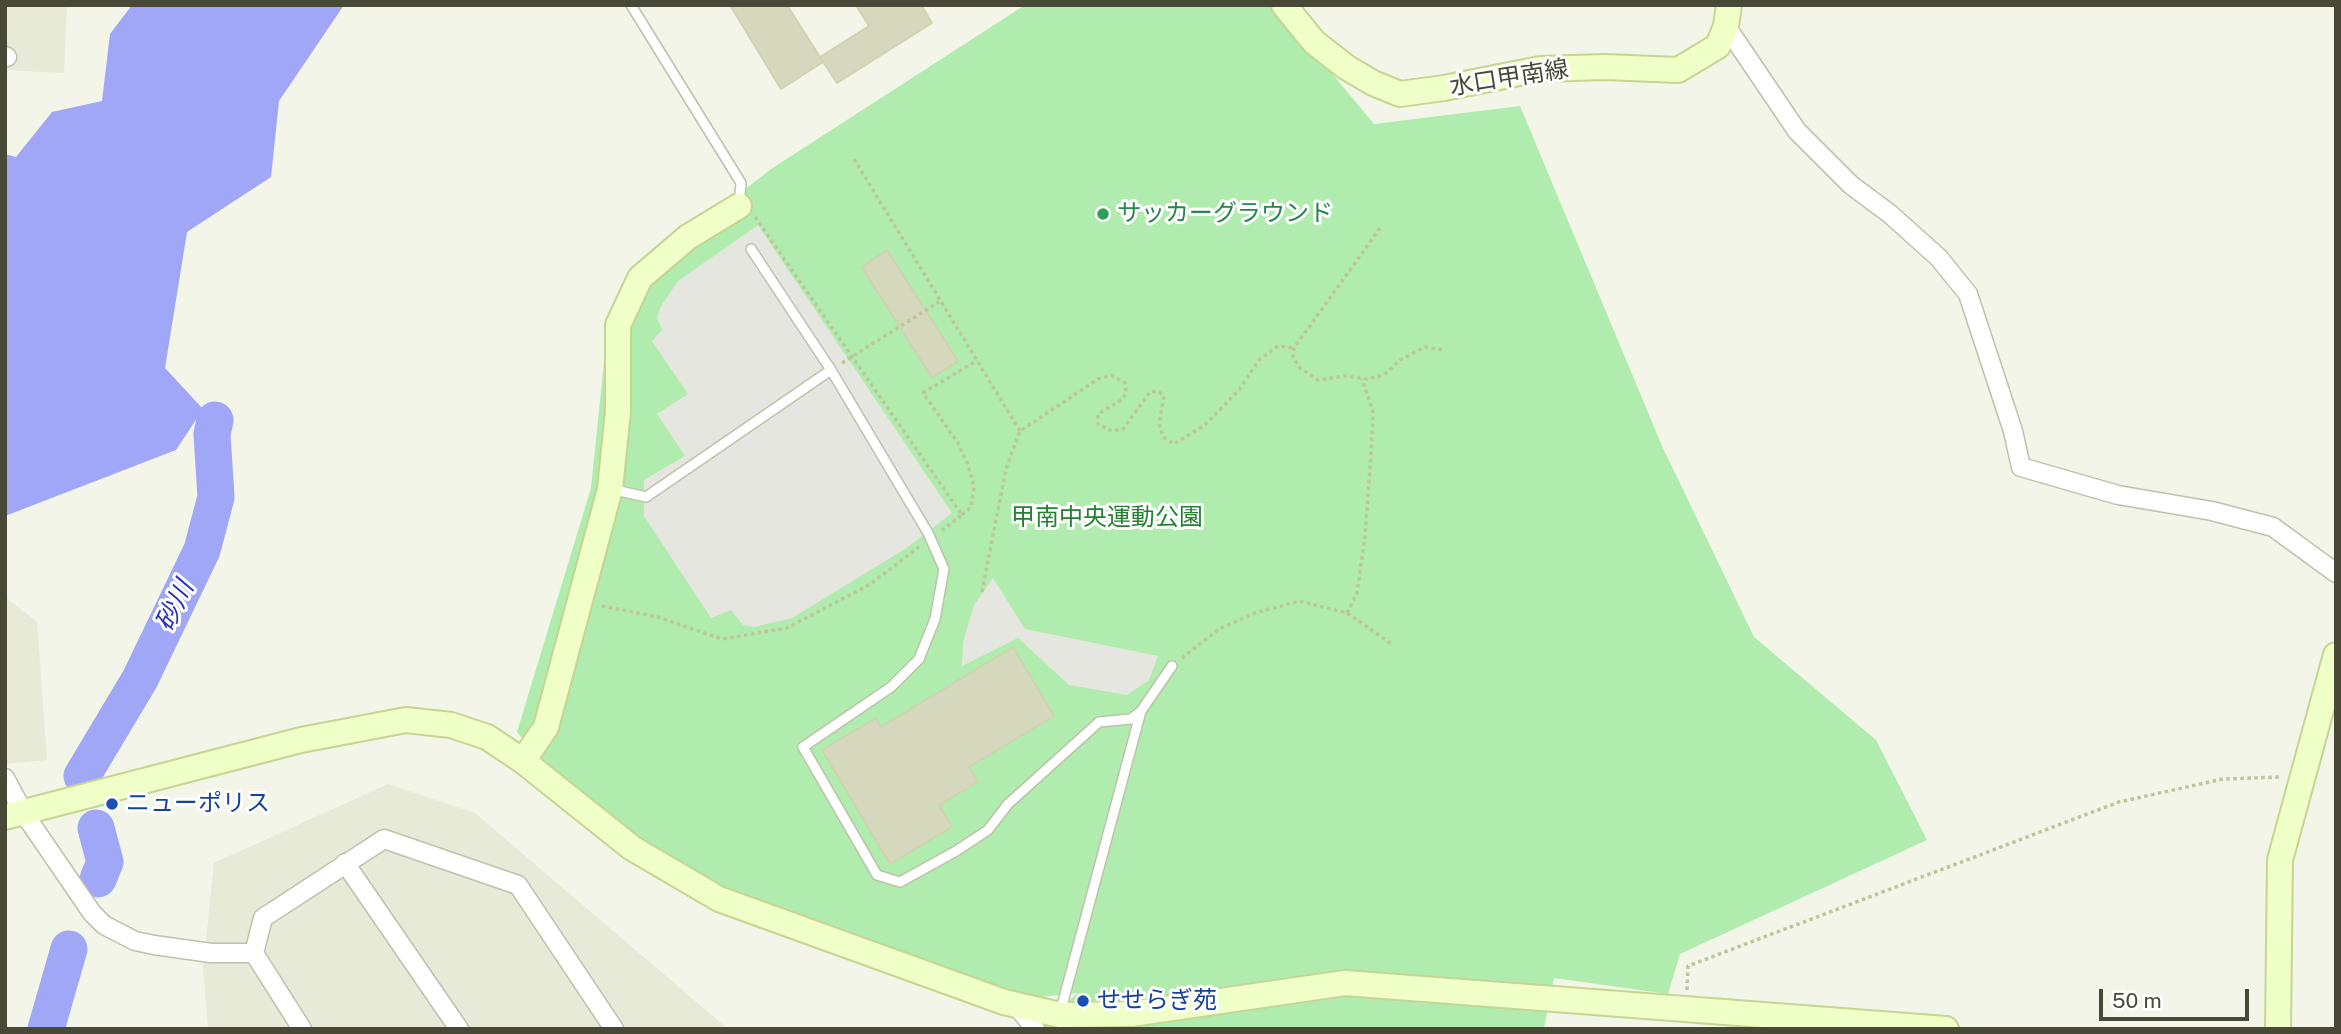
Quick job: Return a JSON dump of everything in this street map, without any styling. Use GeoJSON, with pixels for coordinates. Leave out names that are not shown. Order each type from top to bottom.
{"type":"FeatureCollection","features":[{"type":"Feature","properties":{"kind":"street","name":"水口甲南線"},"geometry":{"type":"LineString","coordinates":[[1284,5],[1314,43],[1346,67],[1373,83],[1400,94],[1540,69],[1605,67],[1678,70],[1718,46],[1728,16]]}},
{"type":"Feature","properties":{"kind":"street"},"geometry":{"type":"LineString","coordinates":[[1728,16],[1797,131],[1851,185],[1938,257],[1968,294],[2013,431],[2021,467],[2118,495],[2212,511],[2273,527],[2336,573]]}},
{"type":"Feature","properties":{"kind":"street"},"geometry":{"type":"LineString","coordinates":[[523,761],[546,727],[610,489],[618,411],[618,326],[640,278],[688,237],[745,209]]}},
{"type":"Feature","properties":{"kind":"street"},"geometry":{"type":"LineString","coordinates":[[2278,1029],[2280,860],[2301,775],[2336,655]]}},
{"type":"Feature","properties":{"kind":"street"},"geometry":{"type":"LineString","coordinates":[[14,815],[302,740],[406,720],[451,725],[486,737],[523,761],[632,848],[719,900],[1015,1004],[1060,1015],[1131,1014],[1345,984],[1687,1009],[1805,1024],[1931,1028]]}},
{"type":"Feature","properties":{"kind":"street"},"geometry":{"type":"LineString","coordinates":[[5,778],[14,815],[104,925],[135,941],[154,945],[211,953],[254,953]]}},
{"type":"Feature","properties":{"kind":"street"},"geometry":{"type":"LineString","coordinates":[[302,1029],[254,953],[263,918],[384,839],[518,885],[614,1029]]}},
{"type":"Feature","properties":{"kind":"street"},"geometry":{"type":"LineString","coordinates":[[345,863],[458,1029]]}},
{"type":"Feature","properties":{"kind":"street"},"geometry":{"type":"LineString","coordinates":[[1015,1004],[1035,1029]]}},
{"type":"Feature","properties":{"kind":"lane"},"geometry":{"type":"LineString","coordinates":[[631,5],[741,183],[745,209]]}},
{"type":"Feature","properties":{"kind":"lane"},"geometry":{"type":"LineString","coordinates":[[751,249],[831,370],[928,533],[944,569],[935,619],[919,659],[891,687],[803,747],[877,875],[901,883],[988,830],[1008,804],[1099,722],[1131,719],[1141,711],[1172,666]]}},
{"type":"Feature","properties":{"kind":"lane"},"geometry":{"type":"LineString","coordinates":[[610,489],[646,497],[831,370]]}},
{"type":"Feature","properties":{"kind":"lane"},"geometry":{"type":"LineString","coordinates":[[1060,1015],[1141,711]]}},
{"type":"Feature","properties":{"kind":"path"},"geometry":{"type":"LineString","coordinates":[[854,159],[1020,431]]}},
{"type":"Feature","properties":{"kind":"path"},"geometry":{"type":"LineString","coordinates":[[745,209],[853,356],[962,515]]}},
{"type":"Feature","properties":{"kind":"path"},"geometry":{"type":"LineString","coordinates":[[1380,228],[1294,348],[1293,356],[1300,368],[1318,380],[1384,375],[1400,360],[1426,347],[1443,350]]}},
{"type":"Feature","properties":{"kind":"path"},"geometry":{"type":"LineString","coordinates":[[831,370],[939,302]]}},
{"type":"Feature","properties":{"kind":"path"},"geometry":{"type":"LineString","coordinates":[[982,592],[1006,469],[1020,431],[1098,379],[1111,375],[1125,383],[1126,392],[1123,399],[1098,414],[1098,424],[1112,431],[1123,429],[1150,392],[1158,391],[1164,396],[1159,424],[1163,437],[1174,444],[1205,425],[1239,390],[1259,360],[1278,346],[1294,348]]}},
{"type":"Feature","properties":{"kind":"path"},"geometry":{"type":"LineString","coordinates":[[941,531],[971,507],[974,487],[968,464],[958,443],[923,393],[976,361]]}},
{"type":"Feature","properties":{"kind":"path"},"geometry":{"type":"LineString","coordinates":[[1347,613],[1357,593],[1365,536],[1371,454],[1373,412],[1361,378]]}},
{"type":"Feature","properties":{"kind":"path"},"geometry":{"type":"LineString","coordinates":[[598,606],[658,617],[723,639],[787,628],[869,585],[921,546]]}},
{"type":"Feature","properties":{"kind":"path"},"geometry":{"type":"LineString","coordinates":[[1172,666],[1219,629],[1255,613],[1299,601],[1347,613],[1393,645]]}},
{"type":"Feature","properties":{"kind":"path"},"geometry":{"type":"LineString","coordinates":[[1687,1009],[1688,966],[1954,863],[2119,802],[2223,779],[2301,775]]}},
{"type":"Feature","properties":{"kind":"shaded area"},"geometry":{"type":"Polygon","coordinates":[[[5,5],[67,5],[64,73],[5,70],[5,5]]]}},
{"type":"Feature","properties":{"kind":"shaded area"},"geometry":{"type":"Polygon","coordinates":[[[758,225],[952,513],[905,549],[792,618],[754,627],[743,625],[731,610],[711,618],[644,516],[644,480],[685,456],[657,414],[688,394],[652,341],[662,330],[657,317],[661,306],[678,281],[758,225]]]}},
{"type":"Feature","properties":{"kind":"shaded area"},"geometry":{"type":"Polygon","coordinates":[[[993,578],[1025,629],[1158,656],[1149,680],[1127,695],[1069,685],[1018,638],[962,666],[963,642],[974,605],[993,578]]]}},
{"type":"Feature","properties":{"kind":"shaded area"},"geometry":{"type":"Polygon","coordinates":[[[5,597],[37,622],[47,760],[5,764],[5,597]]]}},
{"type":"Feature","properties":{"kind":"shaded area"},"geometry":{"type":"Polygon","coordinates":[[[388,784],[475,813],[728,1029],[208,1029],[203,969],[214,863],[388,784]]]}},
{"type":"Feature","properties":{"kind":"green space","name":"甲南中央運動公園"},"geometry":{"type":"Polygon","coordinates":[[[1025,5],[1275,5],[1374,124],[1520,106],[1662,446],[1754,637],[1876,740],[1927,840],[1680,954],[1668,994],[1554,978],[1544,1029],[1035,1029],[1078,993],[1031,998],[881,948],[728,891],[632,836],[546,768],[517,732],[591,488],[606,343],[631,278],[771,169],[1025,5]]]}},
{"type":"Feature","properties":{"kind":"water"},"geometry":{"type":"Polygon","coordinates":[[[132,5],[344,5],[279,101],[271,177],[187,232],[165,368],[203,409],[176,450],[5,516],[5,154],[16,157],[52,112],[102,101],[110,34],[132,5]]]}},
{"type":"Feature","properties":{"kind":"building"},"geometry":{"type":"Polygon","coordinates":[[[730,5],[787,5],[823,62],[781,89],[730,5]]]}},
{"type":"Feature","properties":{"kind":"building"},"geometry":{"type":"Polygon","coordinates":[[[856,5],[921,5],[932,23],[837,83],[820,57],[869,26],[856,5]]]}},
{"type":"Feature","properties":{"kind":"building"},"geometry":{"type":"Polygon","coordinates":[[[887,250],[958,361],[932,378],[862,267],[887,250]]]}},
{"type":"Feature","properties":{"kind":"building"},"geometry":{"type":"Polygon","coordinates":[[[1013,647],[1054,716],[969,767],[978,782],[939,805],[952,827],[890,864],[822,750],[876,718],[881,727],[1013,647]]]}},
{"type":"Feature","properties":{"kind":"waterway","name":"砂川"},"geometry":{"type":"LineString","coordinates":[[82,776],[140,679],[202,550],[216,497],[212,434],[215,420]]}},
{"type":"Feature","properties":{"kind":"waterway","name":"砂川"},"geometry":{"type":"LineString","coordinates":[[96,828],[105,862],[98,879]]}},
{"type":"Feature","properties":{"kind":"waterway","name":"砂川"},"geometry":{"type":"LineString","coordinates":[[46,1029],[69,949]]}},
{"type":"Feature","properties":{"kind":"place","name":"サッカーグラウンド"},"geometry":{"type":"Point","coordinates":[1103,214]}},
{"type":"Feature","properties":{"kind":"place","name":"ニューポリス"},"geometry":{"type":"Point","coordinates":[112,804]}},
{"type":"Feature","properties":{"kind":"place","name":"せせらぎ苑"},"geometry":{"type":"Point","coordinates":[1083,1001]}}]}
